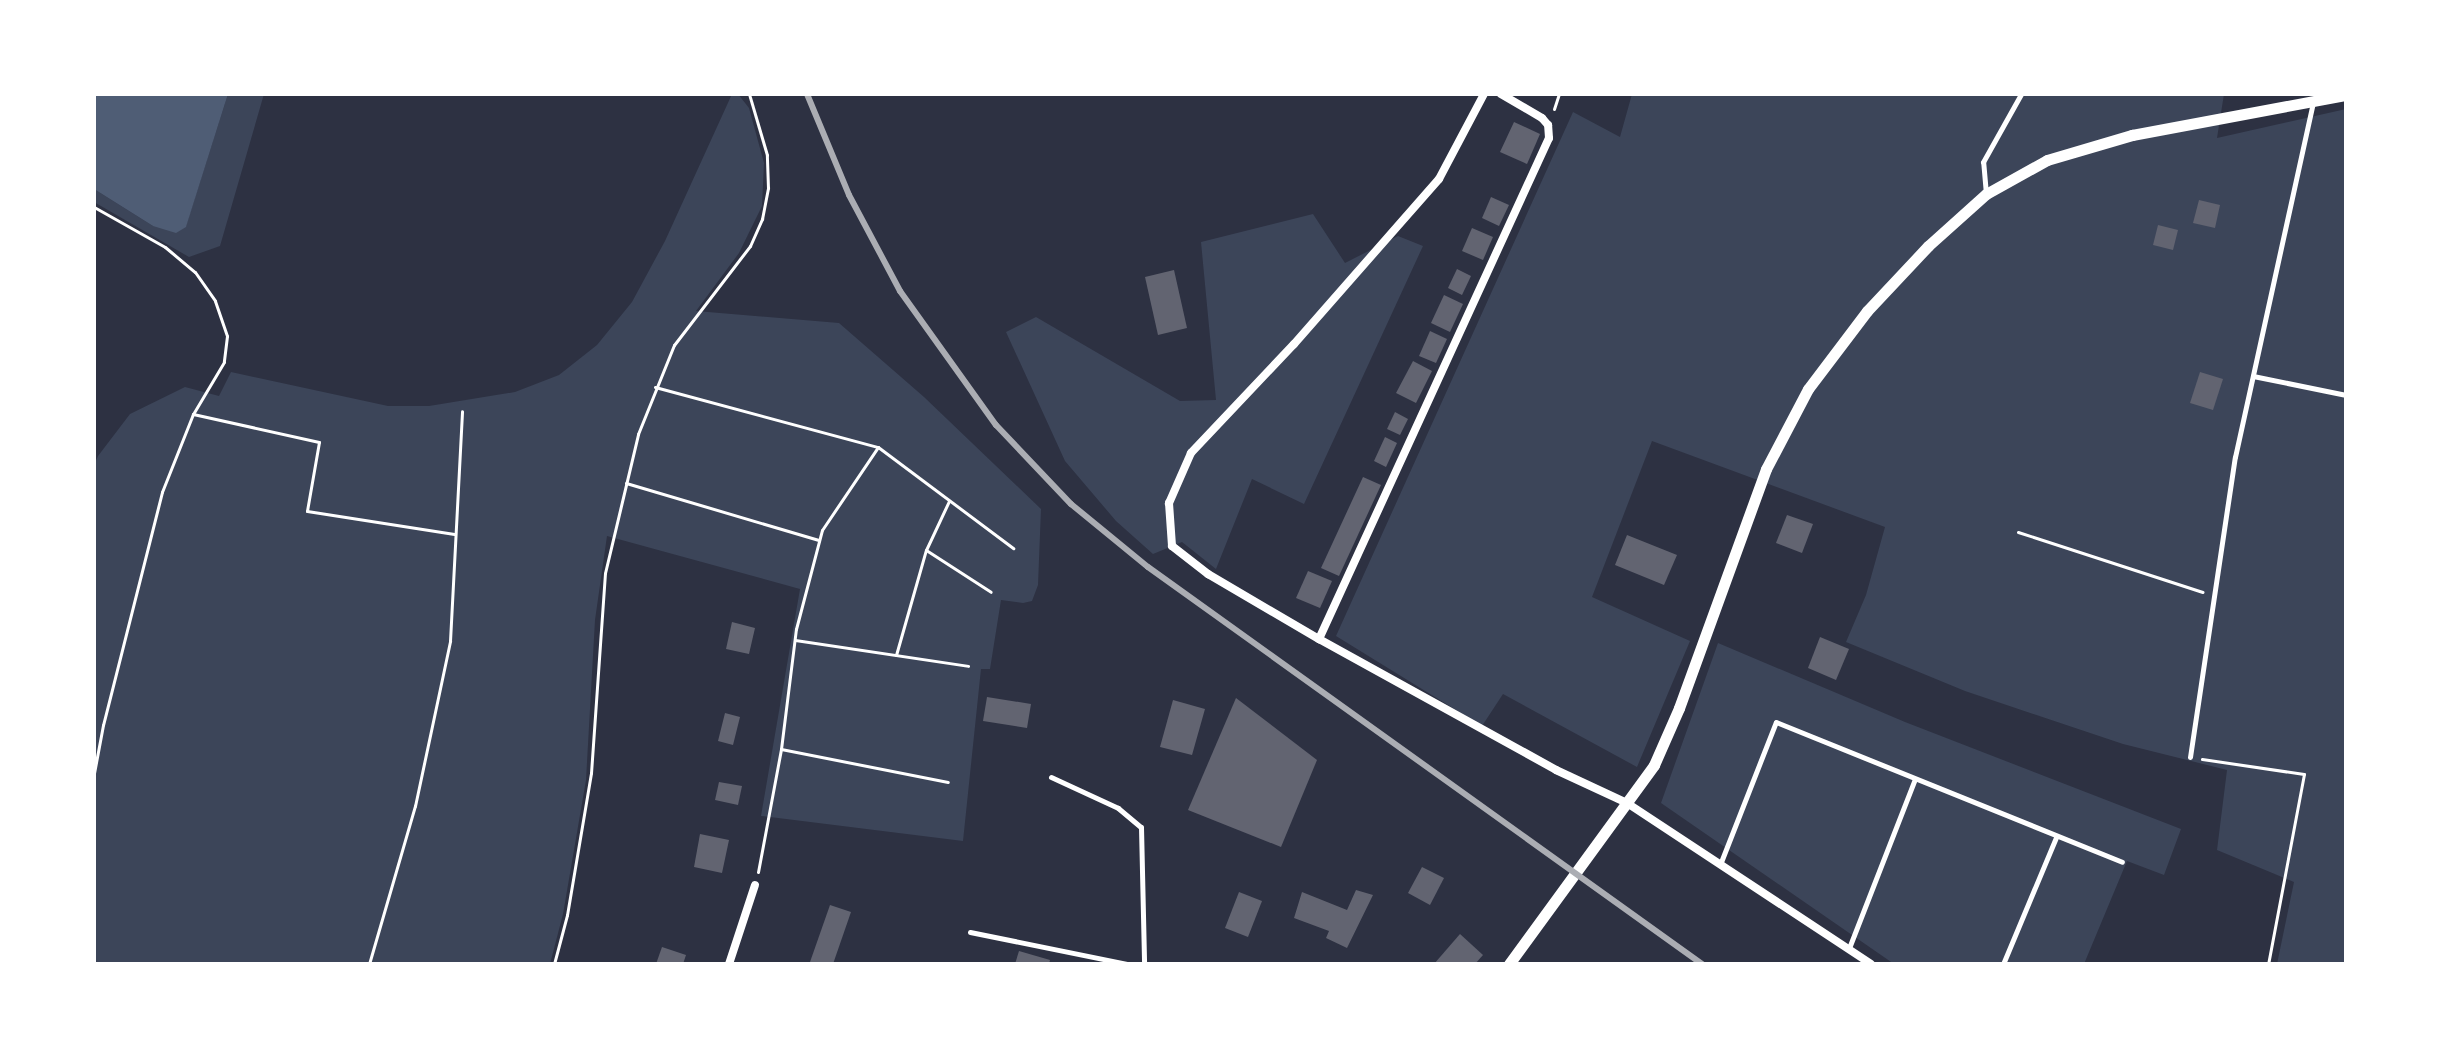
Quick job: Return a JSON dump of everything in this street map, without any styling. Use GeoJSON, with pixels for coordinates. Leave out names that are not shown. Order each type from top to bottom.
{"type":"FeatureCollection","features":[{"type":"Feature","properties":{"kind":"street"},"geometry":{"type":"LineString","coordinates":[[1484,94],[1439,179],[1294,344],[1191,453],[1169,503],[1172,546],[1208,574],[1319,639],[1556,770],[1627,803],[1721,862],[1871,964]]}},
{"type":"Feature","properties":{"kind":"street"},"geometry":{"type":"LineString","coordinates":[[1319,639],[1549,138],[1548,125],[1542,118],[1501,94]]}},
{"type":"Feature","properties":{"kind":"street"},"geometry":{"type":"LineString","coordinates":[[1509,964],[1654,765],[1679,708],[1766,469],[1808,389],[1867,311],[1928,246],[1986,194],[2047,160],[2132,135],[2346,95]]}},
{"type":"Feature","properties":{"kind":"street"},"geometry":{"type":"LineString","coordinates":[[729,964],[755,885]]}},
{"type":"Feature","properties":{"kind":"lane"},"geometry":{"type":"LineString","coordinates":[[1986,194],[1983,162],[2021,94]]}},
{"type":"Feature","properties":{"kind":"lane"},"geometry":{"type":"LineString","coordinates":[[2190,757],[2235,457],[2321,98]]}},
{"type":"Feature","properties":{"kind":"lane"},"geometry":{"type":"LineString","coordinates":[[2253,376],[2346,395]]}},
{"type":"Feature","properties":{"kind":"lane"},"geometry":{"type":"LineString","coordinates":[[1721,862],[1776,722],[2122,862]]}},
{"type":"Feature","properties":{"kind":"lane"},"geometry":{"type":"LineString","coordinates":[[1051,777],[1118,808],[1141,827],[1144,964]]}},
{"type":"Feature","properties":{"kind":"lane"},"geometry":{"type":"LineString","coordinates":[[1849,948],[1915,779]]}},
{"type":"Feature","properties":{"kind":"lane"},"geometry":{"type":"LineString","coordinates":[[2003,964],[2056,837]]}},
{"type":"Feature","properties":{"kind":"lane"},"geometry":{"type":"LineString","coordinates":[[970,932],[1127,964]]}},
{"type":"Feature","properties":{"kind":"path"},"geometry":{"type":"LineString","coordinates":[[554,964],[567,915],[591,773],[605,573],[626,483],[655,387],[674,345],[743,256],[762,219],[768,188],[767,155],[749,94]]}},
{"type":"Feature","properties":{"kind":"path"},"geometry":{"type":"LineString","coordinates":[[94,207],[165,247],[195,272],[215,301],[227,336],[224,362],[193,414],[162,492],[103,725],[94,773]]}},
{"type":"Feature","properties":{"kind":"path"},"geometry":{"type":"LineString","coordinates":[[655,387],[878,447],[1013,548]]}},
{"type":"Feature","properties":{"kind":"path"},"geometry":{"type":"LineString","coordinates":[[369,964],[415,806],[450,641],[462,411]]}},
{"type":"Feature","properties":{"kind":"path"},"geometry":{"type":"LineString","coordinates":[[193,414],[319,442],[307,511],[456,534]]}},
{"type":"Feature","properties":{"kind":"path"},"geometry":{"type":"LineString","coordinates":[[755,885],[781,749],[795,640],[822,530],[878,447]]}},
{"type":"Feature","properties":{"kind":"path"},"geometry":{"type":"LineString","coordinates":[[626,483],[819,541]]}},
{"type":"Feature","properties":{"kind":"path"},"geometry":{"type":"LineString","coordinates":[[896,655],[926,550],[949,501]]}},
{"type":"Feature","properties":{"kind":"path"},"geometry":{"type":"LineString","coordinates":[[2018,532],[2215,596]]}},
{"type":"Feature","properties":{"kind":"path"},"geometry":{"type":"LineString","coordinates":[[926,550],[991,592]]}},
{"type":"Feature","properties":{"kind":"path"},"geometry":{"type":"LineString","coordinates":[[795,640],[968,666]]}},
{"type":"Feature","properties":{"kind":"path"},"geometry":{"type":"LineString","coordinates":[[781,749],[948,782]]}},
{"type":"Feature","properties":{"kind":"path"},"geometry":{"type":"LineString","coordinates":[[2190,757],[2304,774],[2268,964]]}},
{"type":"Feature","properties":{"kind":"shaded area"},"geometry":{"type":"Polygon","coordinates":[[[94,94],[228,94],[186,227],[176,233],[153,226],[94,189],[94,94]]]}},
{"type":"Feature","properties":{"kind":"shaded area"},"geometry":{"type":"Polygon","coordinates":[[[228,94],[264,94],[220,246],[189,257],[94,202],[94,189],[153,226],[186,226],[228,94]]]}},
{"type":"Feature","properties":{"kind":"shaded area"},"geometry":{"type":"Polygon","coordinates":[[[732,94],[738,94],[749,108],[764,163],[762,206],[739,253],[696,311],[839,323],[924,397],[1041,509],[1038,585],[1032,601],[1001,600],[990,669],[981,669],[963,841],[761,816],[800,589],[607,536],[595,620],[586,780],[563,914],[550,964],[94,964],[94,465],[98,456],[130,414],[185,387],[219,396],[231,372],[388,406],[429,406],[515,392],[559,375],[597,345],[632,302],[665,241],[732,94]]]}},
{"type":"Feature","properties":{"kind":"shaded area"},"geometry":{"type":"Polygon","coordinates":[[[1632,94],[2224,94],[2217,138],[2346,109],[2346,964],[2277,964],[2294,882],[2217,850],[2227,770],[2123,744],[1965,691],[1846,642],[1866,595],[1885,527],[1652,441],[1592,597],[1690,641],[1637,767],[1503,694],[1482,726],[1336,636],[1573,112],[1620,137],[1632,94]]]}},
{"type":"Feature","properties":{"kind":"shaded area"},"geometry":{"type":"Polygon","coordinates":[[[1313,214],[1345,263],[1398,236],[1423,246],[1304,504],[1252,479],[1216,569],[1182,542],[1153,554],[1116,521],[1065,461],[1006,332],[1036,317],[1180,401],[1216,400],[1201,242],[1313,214]]]}},
{"type":"Feature","properties":{"kind":"shaded area"},"geometry":{"type":"Polygon","coordinates":[[[1718,643],[1905,722],[2181,829],[2164,875],[2127,861],[2084,964],[1894,964],[1661,803],[1718,643]]]}},
{"type":"Feature","properties":{"kind":"building"},"geometry":{"type":"Polygon","coordinates":[[[1514,122],[1540,134],[1527,164],[1500,152],[1514,122]]]}},
{"type":"Feature","properties":{"kind":"building"},"geometry":{"type":"Polygon","coordinates":[[[1491,197],[1509,205],[1499,226],[1482,218],[1491,197]]]}},
{"type":"Feature","properties":{"kind":"building"},"geometry":{"type":"Polygon","coordinates":[[[2199,200],[2220,205],[2215,228],[2193,223],[2199,200]]]}},
{"type":"Feature","properties":{"kind":"building"},"geometry":{"type":"Polygon","coordinates":[[[2158,225],[2178,230],[2173,250],[2153,245],[2158,225]]]}},
{"type":"Feature","properties":{"kind":"building"},"geometry":{"type":"Polygon","coordinates":[[[1472,228],[1493,237],[1483,260],[1462,251],[1472,228]]]}},
{"type":"Feature","properties":{"kind":"building"},"geometry":{"type":"Polygon","coordinates":[[[1457,269],[1471,276],[1462,295],[1448,288],[1457,269]]]}},
{"type":"Feature","properties":{"kind":"building"},"geometry":{"type":"Polygon","coordinates":[[[1174,270],[1187,328],[1158,335],[1145,277],[1174,270]]]}},
{"type":"Feature","properties":{"kind":"building"},"geometry":{"type":"Polygon","coordinates":[[[1444,295],[1463,304],[1450,332],[1431,323],[1444,295]]]}},
{"type":"Feature","properties":{"kind":"building"},"geometry":{"type":"Polygon","coordinates":[[[1430,331],[1447,339],[1436,363],[1419,356],[1430,331]]]}},
{"type":"Feature","properties":{"kind":"building"},"geometry":{"type":"Polygon","coordinates":[[[1413,361],[1432,371],[1416,403],[1396,393],[1413,361]]]}},
{"type":"Feature","properties":{"kind":"building"},"geometry":{"type":"Polygon","coordinates":[[[2200,372],[2223,379],[2213,410],[2190,403],[2200,372]]]}},
{"type":"Feature","properties":{"kind":"building"},"geometry":{"type":"Polygon","coordinates":[[[1395,412],[1408,419],[1400,435],[1387,429],[1395,412]]]}},
{"type":"Feature","properties":{"kind":"building"},"geometry":{"type":"Polygon","coordinates":[[[1385,437],[1397,443],[1386,467],[1374,461],[1385,437]]]}},
{"type":"Feature","properties":{"kind":"building"},"geometry":{"type":"Polygon","coordinates":[[[1363,477],[1381,485],[1339,576],[1321,568],[1363,477]]]}},
{"type":"Feature","properties":{"kind":"building"},"geometry":{"type":"Polygon","coordinates":[[[1787,515],[1813,524],[1802,553],[1776,543],[1787,515]]]}},
{"type":"Feature","properties":{"kind":"building"},"geometry":{"type":"Polygon","coordinates":[[[1627,535],[1677,555],[1664,585],[1615,565],[1627,535]]]}},
{"type":"Feature","properties":{"kind":"building"},"geometry":{"type":"Polygon","coordinates":[[[1308,571],[1332,581],[1320,608],[1296,598],[1308,571]]]}},
{"type":"Feature","properties":{"kind":"building"},"geometry":{"type":"Polygon","coordinates":[[[732,622],[755,628],[749,654],[726,649],[732,622]]]}},
{"type":"Feature","properties":{"kind":"building"},"geometry":{"type":"Polygon","coordinates":[[[1820,637],[1849,649],[1836,680],[1808,668],[1820,637]]]}},
{"type":"Feature","properties":{"kind":"building"},"geometry":{"type":"Polygon","coordinates":[[[987,697],[1031,704],[1027,728],[983,721],[987,697]]]}},
{"type":"Feature","properties":{"kind":"building"},"geometry":{"type":"Polygon","coordinates":[[[1236,698],[1317,760],[1281,847],[1188,810],[1236,698]]]}},
{"type":"Feature","properties":{"kind":"building"},"geometry":{"type":"Polygon","coordinates":[[[1173,700],[1205,709],[1192,755],[1160,747],[1173,700]]]}},
{"type":"Feature","properties":{"kind":"building"},"geometry":{"type":"Polygon","coordinates":[[[725,713],[740,717],[733,745],[718,741],[725,713]]]}},
{"type":"Feature","properties":{"kind":"building"},"geometry":{"type":"Polygon","coordinates":[[[719,782],[742,786],[738,805],[715,800],[719,782]]]}},
{"type":"Feature","properties":{"kind":"building"},"geometry":{"type":"Polygon","coordinates":[[[700,834],[729,840],[722,873],[694,867],[700,834]]]}},
{"type":"Feature","properties":{"kind":"building"},"geometry":{"type":"Polygon","coordinates":[[[1422,867],[1444,878],[1430,905],[1408,893],[1422,867]]]}},
{"type":"Feature","properties":{"kind":"building"},"geometry":{"type":"Polygon","coordinates":[[[1356,890],[1373,895],[1347,948],[1326,938],[1329,931],[1294,918],[1302,892],[1347,910],[1356,890]]]}},
{"type":"Feature","properties":{"kind":"building"},"geometry":{"type":"Polygon","coordinates":[[[1239,892],[1262,901],[1248,937],[1225,928],[1239,892]]]}},
{"type":"Feature","properties":{"kind":"building"},"geometry":{"type":"Polygon","coordinates":[[[830,905],[851,912],[833,964],[816,964],[810,962],[830,905]]]}},
{"type":"Feature","properties":{"kind":"building"},"geometry":{"type":"Polygon","coordinates":[[[1460,934],[1483,955],[1475,964],[1434,964],[1460,934]]]}},
{"type":"Feature","properties":{"kind":"building"},"geometry":{"type":"Polygon","coordinates":[[[662,947],[686,955],[683,964],[656,964],[662,947]]]}},
{"type":"Feature","properties":{"kind":"building"},"geometry":{"type":"Polygon","coordinates":[[[1019,951],[1050,960],[1049,964],[1015,964],[1019,951]]]}},
{"type":"Feature","properties":{"kind":"railway"},"geometry":{"type":"LineString","coordinates":[[807,94],[849,195],[900,291],[996,425],[1071,504],[1148,567],[1702,964]]}}]}
